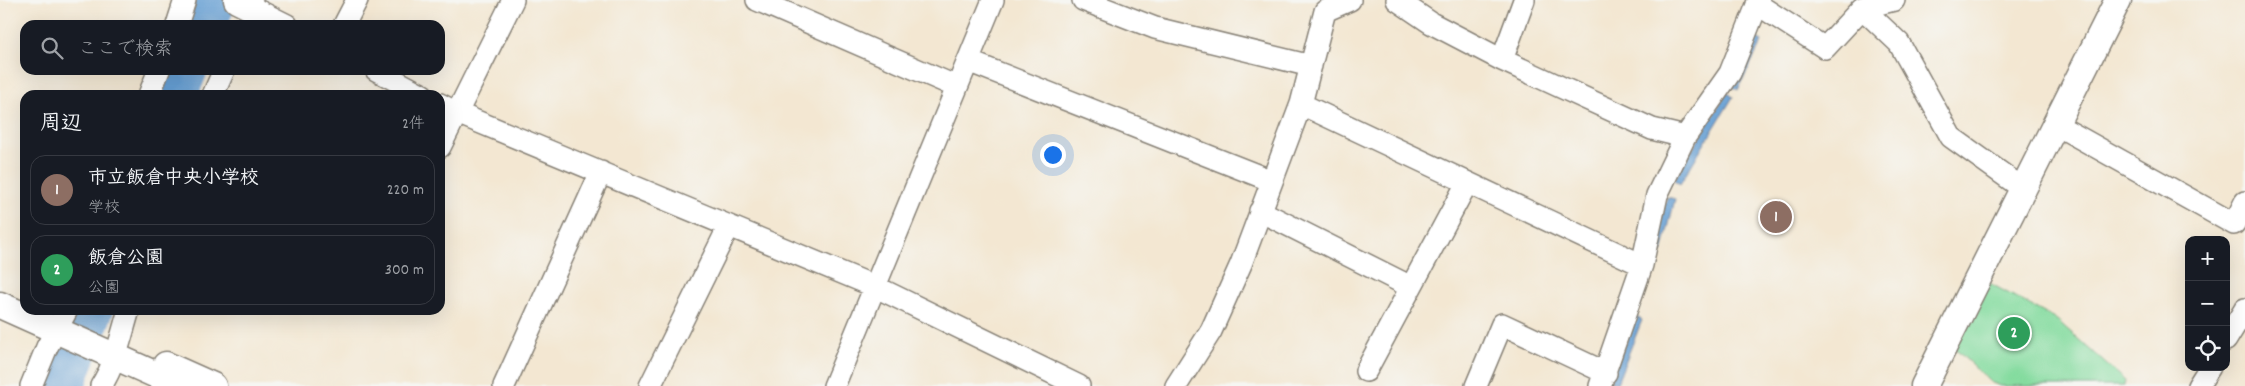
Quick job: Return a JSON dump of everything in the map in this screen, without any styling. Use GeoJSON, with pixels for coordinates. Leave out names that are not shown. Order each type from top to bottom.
{"type":"FeatureCollection","features":[{"type":"Feature","properties":{"kind":"street"},"geometry":{"type":"LineString","coordinates":[[179,20],[185,0]]}},
{"type":"Feature","properties":{"kind":"street"},"geometry":{"type":"LineString","coordinates":[[347,20],[357,0]]}},
{"type":"Feature","properties":{"kind":"street"},"geometry":{"type":"LineString","coordinates":[[445,123],[448,108],[513,0]]}},
{"type":"Feature","properties":{"kind":"street"},"geometry":{"type":"LineString","coordinates":[[757,0],[794,7],[957,87]]}},
{"type":"Feature","properties":{"kind":"street"},"geometry":{"type":"LineString","coordinates":[[834,386],[993,0]]}},
{"type":"Feature","properties":{"kind":"street"},"geometry":{"type":"LineString","coordinates":[[1083,0],[1155,28],[1311,66]]}},
{"type":"Feature","properties":{"kind":"street"},"geometry":{"type":"LineString","coordinates":[[1176,386],[1211,331],[1241,264],[1301,104],[1325,10],[1350,0]]}},
{"type":"Feature","properties":{"kind":"street"},"geometry":{"type":"LineString","coordinates":[[1397,0],[1431,23],[1502,60],[1652,128],[1685,137]]}},
{"type":"Feature","properties":{"kind":"street"},"geometry":{"type":"LineString","coordinates":[[1502,60],[1524,0]]}},
{"type":"Feature","properties":{"kind":"street"},"geometry":{"type":"LineString","coordinates":[[1476,386],[1502,324],[1603,379],[1642,265],[1657,195],[1685,137],[1730,73],[1758,2],[1825,48],[1862,8],[1894,0]]}},
{"type":"Feature","properties":{"kind":"street"},"geometry":{"type":"LineString","coordinates":[[1924,386],[2118,0]]}},
{"type":"Feature","properties":{"kind":"street"},"geometry":{"type":"LineString","coordinates":[[246,8],[275,20]]}},
{"type":"Feature","properties":{"kind":"street"},"geometry":{"type":"LineString","coordinates":[[1862,8],[1899,43],[1951,137],[2022,188]]}},
{"type":"Feature","properties":{"kind":"street"},"geometry":{"type":"LineString","coordinates":[[968,61],[1272,181]]}},
{"type":"Feature","properties":{"kind":"street"},"geometry":{"type":"LineString","coordinates":[[151,90],[157,75]]}},
{"type":"Feature","properties":{"kind":"street"},"geometry":{"type":"LineString","coordinates":[[215,90],[222,75]]}},
{"type":"Feature","properties":{"kind":"street"},"geometry":{"type":"LineString","coordinates":[[385,75],[414,90]]}},
{"type":"Feature","properties":{"kind":"street"},"geometry":{"type":"LineString","coordinates":[[1301,104],[1642,265]]}},
{"type":"Feature","properties":{"kind":"street"},"geometry":{"type":"LineString","coordinates":[[448,108],[876,287],[1079,386]]}},
{"type":"Feature","properties":{"kind":"street"},"geometry":{"type":"LineString","coordinates":[[2055,124],[2239,227],[2245,202]]}},
{"type":"Feature","properties":{"kind":"street"},"geometry":{"type":"LineString","coordinates":[[504,386],[601,172]]}},
{"type":"Feature","properties":{"kind":"street"},"geometry":{"type":"LineString","coordinates":[[1366,371],[1467,182]]}},
{"type":"Feature","properties":{"kind":"street"},"geometry":{"type":"LineString","coordinates":[[1260,212],[1411,287]]}},
{"type":"Feature","properties":{"kind":"street"},"geometry":{"type":"LineString","coordinates":[[650,386],[729,226]]}},
{"type":"Feature","properties":{"kind":"street"},"geometry":{"type":"LineString","coordinates":[[0,290],[20,299]]}},
{"type":"Feature","properties":{"kind":"street"},"geometry":{"type":"LineString","coordinates":[[0,305],[20,310]]}},
{"type":"Feature","properties":{"kind":"street"},"geometry":{"type":"LineString","coordinates":[[2230,333],[2245,309]]}},
{"type":"Feature","properties":{"kind":"street"},"geometry":{"type":"LineString","coordinates":[[39,315],[62,321],[181,386]]}},
{"type":"Feature","properties":{"kind":"street"},"geometry":{"type":"LineString","coordinates":[[101,386],[112,348],[127,315]]}},
{"type":"Feature","properties":{"kind":"street"},"geometry":{"type":"LineString","coordinates":[[31,386],[46,346],[62,321]]}},
{"type":"Feature","properties":{"kind":"street"},"geometry":{"type":"LineString","coordinates":[[112,348],[213,386]]}},
{"type":"Feature","properties":{"kind":"street"},"geometry":{"type":"LineString","coordinates":[[2198,386],[2207,371]]}},
{"type":"Feature","properties":{"kind":"green space"},"geometry":{"type":"Polygon","coordinates":[[[1984,280],[2057,320],[2125,381],[2124,386],[2000,386],[1990,382],[1951,345],[1984,280]]]}},
{"type":"Feature","properties":{"kind":"water"},"geometry":{"type":"Polygon","coordinates":[[[1755,37],[1762,41],[1738,90],[1731,86],[1755,37]]]}},
{"type":"Feature","properties":{"kind":"water"},"geometry":{"type":"Polygon","coordinates":[[[1727,92],[1733,97],[1680,184],[1674,180],[1727,92]]]}},
{"type":"Feature","properties":{"kind":"water"},"geometry":{"type":"Polygon","coordinates":[[[1667,197],[1675,199],[1662,253],[1654,246],[1667,197]]]}},
{"type":"Feature","properties":{"kind":"water"},"geometry":{"type":"Polygon","coordinates":[[[1636,317],[1642,320],[1617,383],[1610,381],[1636,317]]]}},
{"type":"Feature","properties":{"kind":"waterway"},"geometry":{"type":"LineString","coordinates":[[208,20],[218,0]]}},
{"type":"Feature","properties":{"kind":"waterway"},"geometry":{"type":"LineString","coordinates":[[180,90],[186,75]]}},
{"type":"Feature","properties":{"kind":"waterway"},"geometry":{"type":"LineString","coordinates":[[65,386],[92,315]]}},
{"type":"Feature","properties":{"kind":"place","name":"市立飯倉中央小学校"},"geometry":{"type":"Point","coordinates":[1776,217]}},
{"type":"Feature","properties":{"kind":"place","name":"飯倉公園"},"geometry":{"type":"Point","coordinates":[2014,333]}}]}
